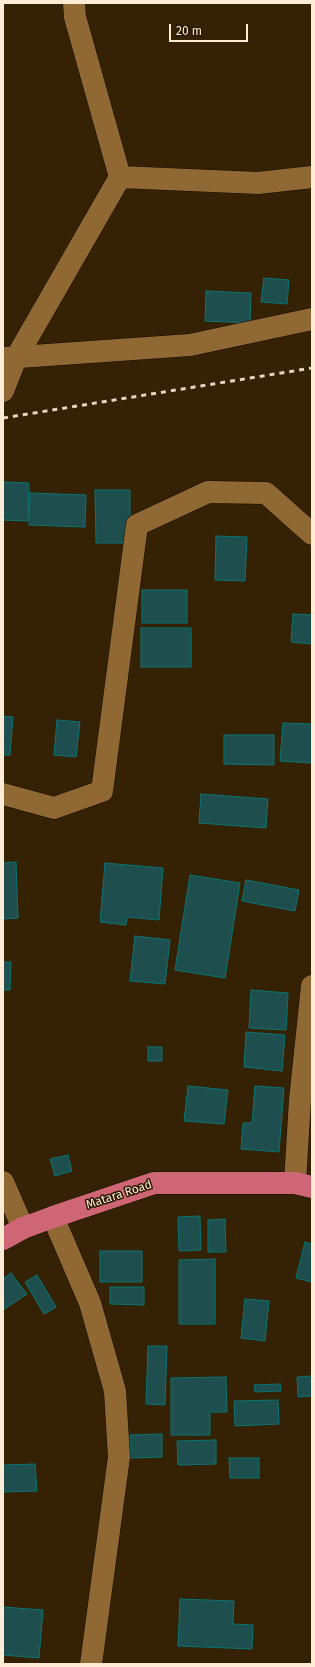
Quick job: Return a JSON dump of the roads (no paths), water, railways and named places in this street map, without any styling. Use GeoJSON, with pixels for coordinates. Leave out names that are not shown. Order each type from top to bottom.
{"type":"FeatureCollection","features":[{"type":"Feature","properties":{"kind":"highway","name":"Matara Road"},"geometry":{"type":"LineString","coordinates":[[3,1239],[23,1228],[53,1216],[154,1183],[304,1185]]}},
{"type":"Feature","properties":{"kind":"street"},"geometry":{"type":"LineString","coordinates":[[3,391],[10,358],[120,177],[74,17],[74,3]]}},
{"type":"Feature","properties":{"kind":"street"},"geometry":{"type":"LineString","coordinates":[[120,177],[258,183],[312,177]]}},
{"type":"Feature","properties":{"kind":"street"},"geometry":{"type":"LineString","coordinates":[[10,358],[190,345],[312,319]]}},
{"type":"Feature","properties":{"kind":"street"},"geometry":{"type":"LineString","coordinates":[[3,794],[54,808],[102,791],[137,525],[208,492],[266,493],[312,534]]}},
{"type":"Feature","properties":{"kind":"street"},"geometry":{"type":"LineString","coordinates":[[304,1185],[300,1100],[312,986]]}},
{"type":"Feature","properties":{"kind":"street"},"geometry":{"type":"LineString","coordinates":[[3,1182],[23,1228]]}},
{"type":"Feature","properties":{"kind":"street"},"geometry":{"type":"LineString","coordinates":[[53,1216],[90,1303],[115,1391],[119,1457],[91,1664]]}},
{"type":"Feature","properties":{"kind":"railway"},"geometry":{"type":"LineString","coordinates":[[3,418],[312,368]]}}]}
